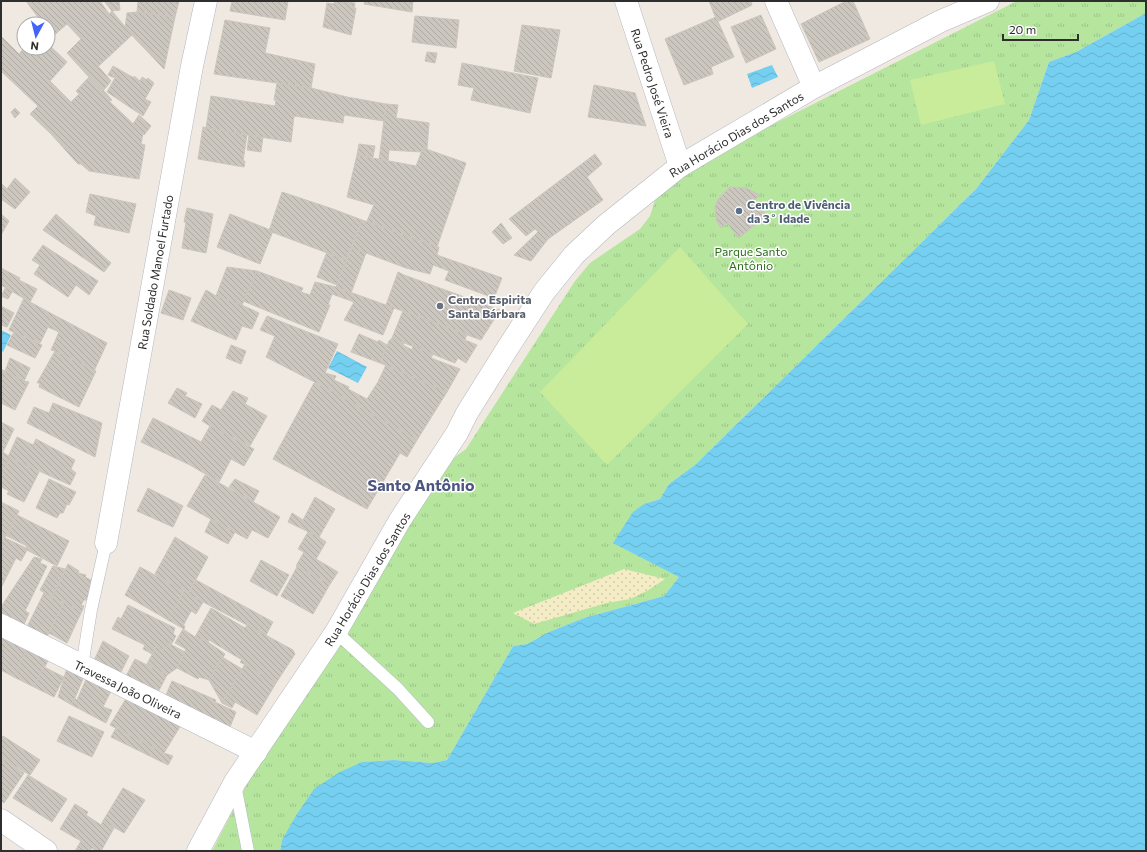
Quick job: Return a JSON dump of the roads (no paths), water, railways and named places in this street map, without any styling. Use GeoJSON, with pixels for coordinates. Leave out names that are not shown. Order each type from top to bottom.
{"type":"FeatureCollection","features":[{"type":"Feature","properties":{"kind":"street","name":"Rua Soldado Manoel Furtado"},"geometry":{"type":"LineString","coordinates":[[106,543],[192,66],[206,1]]}},
{"type":"Feature","properties":{"kind":"street","name":"Rua Pedro José Vieira"},"geometry":{"type":"LineString","coordinates":[[626,1],[680,166]]}},
{"type":"Feature","properties":{"kind":"street"},"geometry":{"type":"LineString","coordinates":[[776,1],[814,87]]}},
{"type":"Feature","properties":{"kind":"street","name":"Rua Horácio Dias dos Santos"},"geometry":{"type":"LineString","coordinates":[[198,851],[235,782],[336,632],[400,520],[457,433],[487,381],[544,292],[574,256],[606,225],[680,166],[814,87],[941,21],[988,1]]}},
{"type":"Feature","properties":{"kind":"street","name":"Travessa João Oliveira"},"geometry":{"type":"LineString","coordinates":[[1,625],[256,752]]}},
{"type":"Feature","properties":{"kind":"street"},"geometry":{"type":"LineString","coordinates":[[1,820],[46,851]]}},
{"type":"Feature","properties":{"kind":"lane"},"geometry":{"type":"LineString","coordinates":[[82,666],[91,610],[106,543]]}},
{"type":"Feature","properties":{"kind":"lane"},"geometry":{"type":"LineString","coordinates":[[336,632],[398,689],[428,722]]}},
{"type":"Feature","properties":{"kind":"lane"},"geometry":{"type":"LineString","coordinates":[[235,782],[248,851]]}},
{"type":"Feature","properties":{"kind":"water"},"geometry":{"type":"Polygon","coordinates":[[[1146,13],[1146,851],[280,851],[282,840],[314,789],[340,772],[362,762],[394,760],[433,763],[447,760],[513,646],[527,644],[549,632],[584,618],[664,596],[679,577],[613,543],[633,512],[644,504],[660,499],[669,484],[695,465],[976,189],[1029,120],[1049,62],[1076,52],[1146,13]]]}},
{"type":"Feature","properties":{"kind":"water"},"geometry":{"type":"Polygon","coordinates":[[[772,65],[778,77],[752,88],[747,74],[772,65]]]}},
{"type":"Feature","properties":{"kind":"water"},"geometry":{"type":"Polygon","coordinates":[[[1,330],[11,335],[3,352],[1,350],[1,330]]]}},
{"type":"Feature","properties":{"kind":"water"},"geometry":{"type":"Polygon","coordinates":[[[337,351],[367,367],[358,383],[328,368],[337,351]]]}},
{"type":"Feature","properties":{"kind":"place","name":"Centro de Vivência da 3˚ Idade"},"geometry":{"type":"Point","coordinates":[739,211]}},
{"type":"Feature","properties":{"kind":"place","name":"Centro Espirita Santa Bárbara"},"geometry":{"type":"Point","coordinates":[440,306]}},
{"type":"Feature","properties":{"kind":"district","name":"Santo Antônio"},"geometry":{"type":"Point","coordinates":[421,484]}},
{"type":"Feature","properties":{"kind":"park label","name":"Parque Santo Antônio"},"geometry":{"type":"Point","coordinates":[751,258]}}]}
